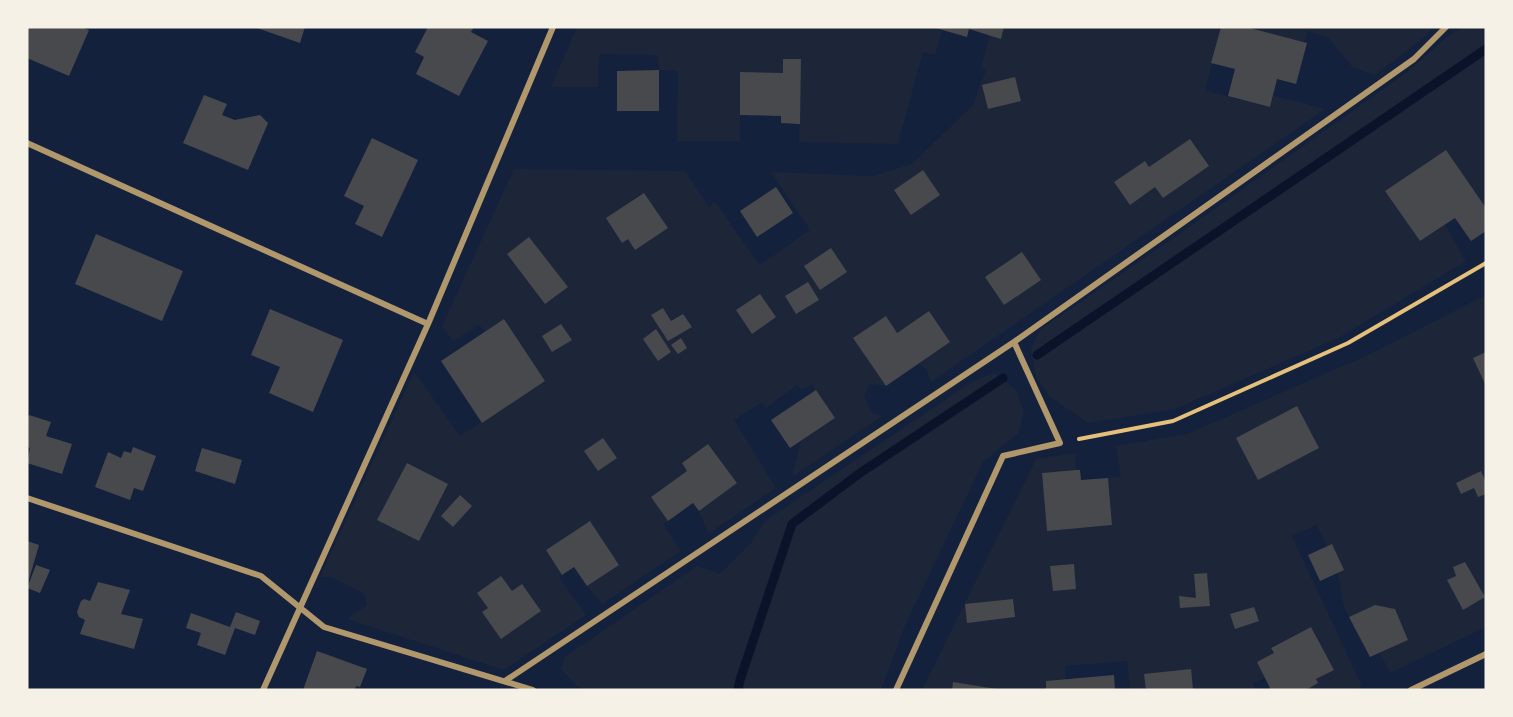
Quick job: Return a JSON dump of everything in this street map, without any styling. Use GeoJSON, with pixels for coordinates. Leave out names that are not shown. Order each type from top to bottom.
{"type":"FeatureCollection","features":[{"type":"Feature","properties":{"kind":"street"},"geometry":{"type":"LineString","coordinates":[[263,690],[428,324],[553,27]]}},
{"type":"Feature","properties":{"kind":"street"},"geometry":{"type":"LineString","coordinates":[[505,681],[1014,342],[1404,65],[1446,27]]}},
{"type":"Feature","properties":{"kind":"street"},"geometry":{"type":"LineString","coordinates":[[27,143],[428,324]]}},
{"type":"Feature","properties":{"kind":"street"},"geometry":{"type":"LineString","coordinates":[[897,690],[1003,456],[1060,443],[1014,342]]}},
{"type":"Feature","properties":{"kind":"street"},"geometry":{"type":"LineString","coordinates":[[27,498],[261,576],[301,606],[324,627],[533,690]]}},
{"type":"Feature","properties":{"kind":"street"},"geometry":{"type":"LineString","coordinates":[[1411,690],[1486,654]]}},
{"type":"Feature","properties":{"kind":"path"},"geometry":{"type":"LineString","coordinates":[[1060,443],[1173,421],[1348,343],[1486,263]]}},
{"type":"Feature","properties":{"kind":"shaded area"},"geometry":{"type":"Polygon","coordinates":[[[577,27],[936,27],[935,29],[942,31],[935,55],[923,52],[898,144],[799,142],[801,60],[783,59],[783,73],[740,72],[740,141],[677,141],[678,71],[659,70],[658,55],[599,54],[598,87],[551,87],[577,27]]]}},
{"type":"Feature","properties":{"kind":"shaded area"},"geometry":{"type":"Polygon","coordinates":[[[1004,27],[1221,27],[1205,91],[1270,107],[1273,96],[1325,109],[931,382],[927,370],[919,363],[950,342],[929,311],[897,333],[885,317],[854,338],[886,386],[869,384],[864,397],[872,413],[882,416],[792,477],[801,441],[835,418],[812,385],[801,390],[797,385],[766,408],[762,402],[734,420],[776,488],[708,534],[699,511],[737,483],[708,444],[682,463],[687,471],[651,497],[668,521],[663,524],[681,551],[602,604],[587,586],[619,565],[590,521],[546,550],[562,575],[559,577],[586,615],[504,670],[347,619],[367,605],[365,594],[332,577],[320,577],[414,372],[460,436],[545,381],[504,319],[485,331],[479,325],[453,341],[442,326],[514,169],[685,171],[709,207],[715,202],[760,265],[810,230],[771,172],[873,176],[912,164],[973,105],[986,70],[981,67],[990,35],[1001,38],[1004,27]]]}},
{"type":"Feature","properties":{"kind":"shaded area"},"geometry":{"type":"Polygon","coordinates":[[[1246,27],[1434,27],[1426,36],[1375,75],[1352,67],[1328,37],[1308,31],[1304,42],[1246,27]]]}},
{"type":"Feature","properties":{"kind":"shaded area"},"geometry":{"type":"Polygon","coordinates":[[[1462,27],[1486,27],[1486,208],[1446,150],[1386,191],[1420,241],[1445,225],[1466,261],[1338,338],[1175,409],[1088,423],[1049,396],[1036,377],[1031,348],[1040,330],[1410,70],[1447,37],[1462,27]]]}},
{"type":"Feature","properties":{"kind":"shaded area"},"geometry":{"type":"Polygon","coordinates":[[[1486,295],[1486,627],[1390,673],[1380,653],[1408,640],[1395,609],[1375,605],[1349,617],[1335,566],[1316,525],[1292,536],[1362,686],[1355,690],[1310,690],[1309,688],[1318,683],[1316,679],[1333,670],[1311,627],[1271,647],[1274,653],[1265,678],[1253,683],[1256,690],[1130,690],[1127,661],[1065,666],[1066,680],[1046,681],[1046,690],[922,690],[1036,459],[1075,453],[1076,470],[1042,473],[1047,530],[1112,525],[1108,478],[1121,477],[1116,446],[1187,434],[1368,355],[1486,295]]]}},
{"type":"Feature","properties":{"kind":"shaded area"},"geometry":{"type":"Polygon","coordinates":[[[994,373],[1016,390],[1024,412],[1018,433],[983,462],[906,623],[881,690],[591,690],[578,687],[561,669],[565,657],[697,566],[720,574],[751,543],[765,521],[970,383],[994,373]]]}},
{"type":"Feature","properties":{"kind":"building"},"geometry":{"type":"Polygon","coordinates":[[[27,27],[82,27],[89,30],[69,76],[27,58],[27,27]]]}},
{"type":"Feature","properties":{"kind":"building"},"geometry":{"type":"Polygon","coordinates":[[[254,27],[305,27],[300,43],[254,27]]]}},
{"type":"Feature","properties":{"kind":"building"},"geometry":{"type":"Polygon","coordinates":[[[428,27],[474,27],[471,32],[488,41],[459,96],[416,74],[424,57],[415,52],[428,27]]]}},
{"type":"Feature","properties":{"kind":"building"},"geometry":{"type":"Polygon","coordinates":[[[932,27],[1004,27],[1001,39],[969,29],[967,37],[932,27]]]}},
{"type":"Feature","properties":{"kind":"building"},"geometry":{"type":"Polygon","coordinates":[[[1221,27],[1246,27],[1307,43],[1296,84],[1277,79],[1270,107],[1228,96],[1235,69],[1211,63],[1221,27]]]}},
{"type":"Feature","properties":{"kind":"building"},"geometry":{"type":"Polygon","coordinates":[[[783,59],[801,59],[800,124],[781,123],[781,116],[740,115],[740,72],[783,73],[783,59]]]}},
{"type":"Feature","properties":{"kind":"building"},"geometry":{"type":"Polygon","coordinates":[[[659,70],[659,111],[617,111],[617,71],[659,70]]]}},
{"type":"Feature","properties":{"kind":"building"},"geometry":{"type":"Polygon","coordinates":[[[1015,77],[1021,101],[988,109],[982,85],[1015,77]]]}},
{"type":"Feature","properties":{"kind":"building"},"geometry":{"type":"Polygon","coordinates":[[[204,95],[227,104],[222,115],[235,120],[260,115],[268,123],[248,170],[183,143],[204,95]]]}},
{"type":"Feature","properties":{"kind":"building"},"geometry":{"type":"Polygon","coordinates":[[[372,138],[418,160],[382,237],[355,224],[364,206],[344,196],[372,138]]]}},
{"type":"Feature","properties":{"kind":"building"},"geometry":{"type":"Polygon","coordinates":[[[1190,139],[1209,166],[1163,198],[1155,187],[1130,205],[1114,182],[1145,161],[1149,167],[1190,139]]]}},
{"type":"Feature","properties":{"kind":"building"},"geometry":{"type":"Polygon","coordinates":[[[1446,150],[1486,208],[1486,231],[1471,241],[1455,218],[1420,241],[1385,191],[1446,150]]]}},
{"type":"Feature","properties":{"kind":"building"},"geometry":{"type":"Polygon","coordinates":[[[923,170],[940,195],[911,215],[894,190],[923,170]]]}},
{"type":"Feature","properties":{"kind":"building"},"geometry":{"type":"Polygon","coordinates":[[[776,187],[793,213],[757,237],[740,211],[776,187]]]}},
{"type":"Feature","properties":{"kind":"building"},"geometry":{"type":"Polygon","coordinates":[[[644,193],[668,228],[635,250],[628,239],[622,243],[606,218],[644,193]]]}},
{"type":"Feature","properties":{"kind":"building"},"geometry":{"type":"Polygon","coordinates":[[[96,234],[183,271],[162,321],[75,284],[96,234]]]}},
{"type":"Feature","properties":{"kind":"building"},"geometry":{"type":"Polygon","coordinates":[[[529,237],[568,287],[545,304],[507,254],[529,237]]]}},
{"type":"Feature","properties":{"kind":"building"},"geometry":{"type":"Polygon","coordinates":[[[831,248],[847,272],[820,290],[804,266],[831,248]]]}},
{"type":"Feature","properties":{"kind":"building"},"geometry":{"type":"Polygon","coordinates":[[[1022,252],[1041,280],[1004,305],[985,277],[1022,252]]]}},
{"type":"Feature","properties":{"kind":"building"},"geometry":{"type":"Polygon","coordinates":[[[808,282],[819,300],[796,314],[785,296],[808,282]]]}},
{"type":"Feature","properties":{"kind":"building"},"geometry":{"type":"Polygon","coordinates":[[[760,294],[776,317],[752,334],[736,310],[760,294]]]}},
{"type":"Feature","properties":{"kind":"building"},"geometry":{"type":"Polygon","coordinates":[[[663,308],[671,321],[683,314],[692,327],[668,341],[651,315],[663,308]]]}},
{"type":"Feature","properties":{"kind":"building"},"geometry":{"type":"Polygon","coordinates":[[[270,309],[343,340],[313,412],[269,393],[280,367],[251,355],[270,309]]]}},
{"type":"Feature","properties":{"kind":"building"},"geometry":{"type":"Polygon","coordinates":[[[929,311],[950,342],[886,386],[853,338],[886,316],[897,333],[929,311]]]}},
{"type":"Feature","properties":{"kind":"building"},"geometry":{"type":"Polygon","coordinates":[[[504,319],[545,381],[482,423],[441,361],[504,319]]]}},
{"type":"Feature","properties":{"kind":"building"},"geometry":{"type":"Polygon","coordinates":[[[561,324],[572,340],[552,352],[542,336],[561,324]]]}},
{"type":"Feature","properties":{"kind":"building"},"geometry":{"type":"Polygon","coordinates":[[[656,329],[671,352],[658,361],[643,339],[656,329]]]}},
{"type":"Feature","properties":{"kind":"building"},"geometry":{"type":"Polygon","coordinates":[[[681,338],[687,348],[678,354],[671,345],[681,338]]]}},
{"type":"Feature","properties":{"kind":"building"},"geometry":{"type":"Polygon","coordinates":[[[1486,352],[1486,386],[1473,358],[1486,352]]]}},
{"type":"Feature","properties":{"kind":"building"},"geometry":{"type":"Polygon","coordinates":[[[816,390],[835,418],[790,448],[771,420],[816,390]]]}},
{"type":"Feature","properties":{"kind":"building"},"geometry":{"type":"Polygon","coordinates":[[[1297,406],[1319,448],[1258,480],[1236,438],[1297,406]]]}},
{"type":"Feature","properties":{"kind":"building"},"geometry":{"type":"Polygon","coordinates":[[[29,415],[51,422],[46,436],[72,444],[62,474],[27,463],[30,448],[27,447],[29,415]]]}},
{"type":"Feature","properties":{"kind":"building"},"geometry":{"type":"Polygon","coordinates":[[[603,438],[617,458],[598,471],[584,451],[603,438]]]}},
{"type":"Feature","properties":{"kind":"building"},"geometry":{"type":"Polygon","coordinates":[[[708,444],[737,483],[699,511],[693,503],[668,521],[651,497],[687,471],[682,463],[708,444]]]}},
{"type":"Feature","properties":{"kind":"building"},"geometry":{"type":"Polygon","coordinates":[[[133,447],[156,456],[143,491],[134,488],[130,500],[95,487],[108,452],[121,458],[124,451],[131,453],[133,447]]]}},
{"type":"Feature","properties":{"kind":"building"},"geometry":{"type":"Polygon","coordinates":[[[202,448],[242,460],[235,484],[195,471],[202,448]]]}},
{"type":"Feature","properties":{"kind":"building"},"geometry":{"type":"Polygon","coordinates":[[[407,463],[448,484],[419,541],[377,520],[407,463]]]}},
{"type":"Feature","properties":{"kind":"building"},"geometry":{"type":"Polygon","coordinates":[[[1080,470],[1081,480],[1108,478],[1112,525],[1047,531],[1042,473],[1080,470]]]}},
{"type":"Feature","properties":{"kind":"building"},"geometry":{"type":"Polygon","coordinates":[[[1481,471],[1486,479],[1486,494],[1478,497],[1474,488],[1461,494],[1456,483],[1481,471]]]}},
{"type":"Feature","properties":{"kind":"building"},"geometry":{"type":"Polygon","coordinates":[[[460,495],[472,506],[453,527],[441,516],[460,495]]]}},
{"type":"Feature","properties":{"kind":"building"},"geometry":{"type":"Polygon","coordinates":[[[590,521],[619,565],[587,586],[574,567],[562,575],[546,550],[590,521]]]}},
{"type":"Feature","properties":{"kind":"building"},"geometry":{"type":"Polygon","coordinates":[[[27,541],[39,545],[28,583],[27,583],[27,541]]]}},
{"type":"Feature","properties":{"kind":"building"},"geometry":{"type":"Polygon","coordinates":[[[1332,544],[1344,570],[1320,581],[1308,555],[1332,544]]]}},
{"type":"Feature","properties":{"kind":"building"},"geometry":{"type":"Polygon","coordinates":[[[1465,562],[1485,597],[1463,610],[1447,580],[1456,576],[1453,567],[1465,562]]]}},
{"type":"Feature","properties":{"kind":"building"},"geometry":{"type":"Polygon","coordinates":[[[1074,564],[1076,589],[1053,591],[1050,566],[1074,564]]]}},
{"type":"Feature","properties":{"kind":"building"},"geometry":{"type":"Polygon","coordinates":[[[36,565],[50,570],[40,593],[27,588],[36,565]]]}},
{"type":"Feature","properties":{"kind":"building"},"geometry":{"type":"Polygon","coordinates":[[[1207,573],[1210,606],[1180,608],[1179,596],[1196,598],[1194,574],[1207,573]]]}},
{"type":"Feature","properties":{"kind":"building"},"geometry":{"type":"Polygon","coordinates":[[[501,576],[512,591],[522,584],[541,611],[501,639],[482,612],[488,608],[477,593],[501,576]]]}},
{"type":"Feature","properties":{"kind":"building"},"geometry":{"type":"Polygon","coordinates":[[[98,582],[130,590],[121,614],[143,619],[134,649],[80,634],[85,620],[79,617],[77,612],[81,601],[84,599],[90,601],[98,582]]]}},
{"type":"Feature","properties":{"kind":"building"},"geometry":{"type":"Polygon","coordinates":[[[1013,599],[1015,617],[967,623],[965,604],[1013,599]]]}},
{"type":"Feature","properties":{"kind":"building"},"geometry":{"type":"Polygon","coordinates":[[[1375,605],[1395,609],[1408,640],[1370,657],[1349,617],[1375,605]]]}},
{"type":"Feature","properties":{"kind":"building"},"geometry":{"type":"Polygon","coordinates":[[[1254,607],[1259,621],[1235,629],[1230,614],[1254,607]]]}},
{"type":"Feature","properties":{"kind":"building"},"geometry":{"type":"Polygon","coordinates":[[[236,612],[260,621],[255,635],[235,628],[225,655],[197,645],[201,633],[186,628],[191,613],[230,627],[236,612]]]}},
{"type":"Feature","properties":{"kind":"building"},"geometry":{"type":"Polygon","coordinates":[[[1311,627],[1334,670],[1316,679],[1318,683],[1306,690],[1271,690],[1257,662],[1274,653],[1271,648],[1311,627]]]}},
{"type":"Feature","properties":{"kind":"building"},"geometry":{"type":"Polygon","coordinates":[[[317,651],[367,669],[360,687],[356,686],[355,690],[303,690],[317,651]]]}},
{"type":"Feature","properties":{"kind":"building"},"geometry":{"type":"Polygon","coordinates":[[[1191,669],[1193,690],[1146,690],[1144,674],[1191,669]]]}},
{"type":"Feature","properties":{"kind":"building"},"geometry":{"type":"Polygon","coordinates":[[[1114,675],[1115,690],[1046,690],[1046,681],[1114,675]]]}},
{"type":"Feature","properties":{"kind":"building"},"geometry":{"type":"Polygon","coordinates":[[[953,682],[997,689],[997,690],[952,690],[953,682]]]}},
{"type":"Feature","properties":{"kind":"waterway"},"geometry":{"type":"LineString","coordinates":[[1037,355],[1486,49]]}},
{"type":"Feature","properties":{"kind":"waterway"},"geometry":{"type":"LineString","coordinates":[[738,690],[792,524],[860,473],[1003,378]]}}]}
